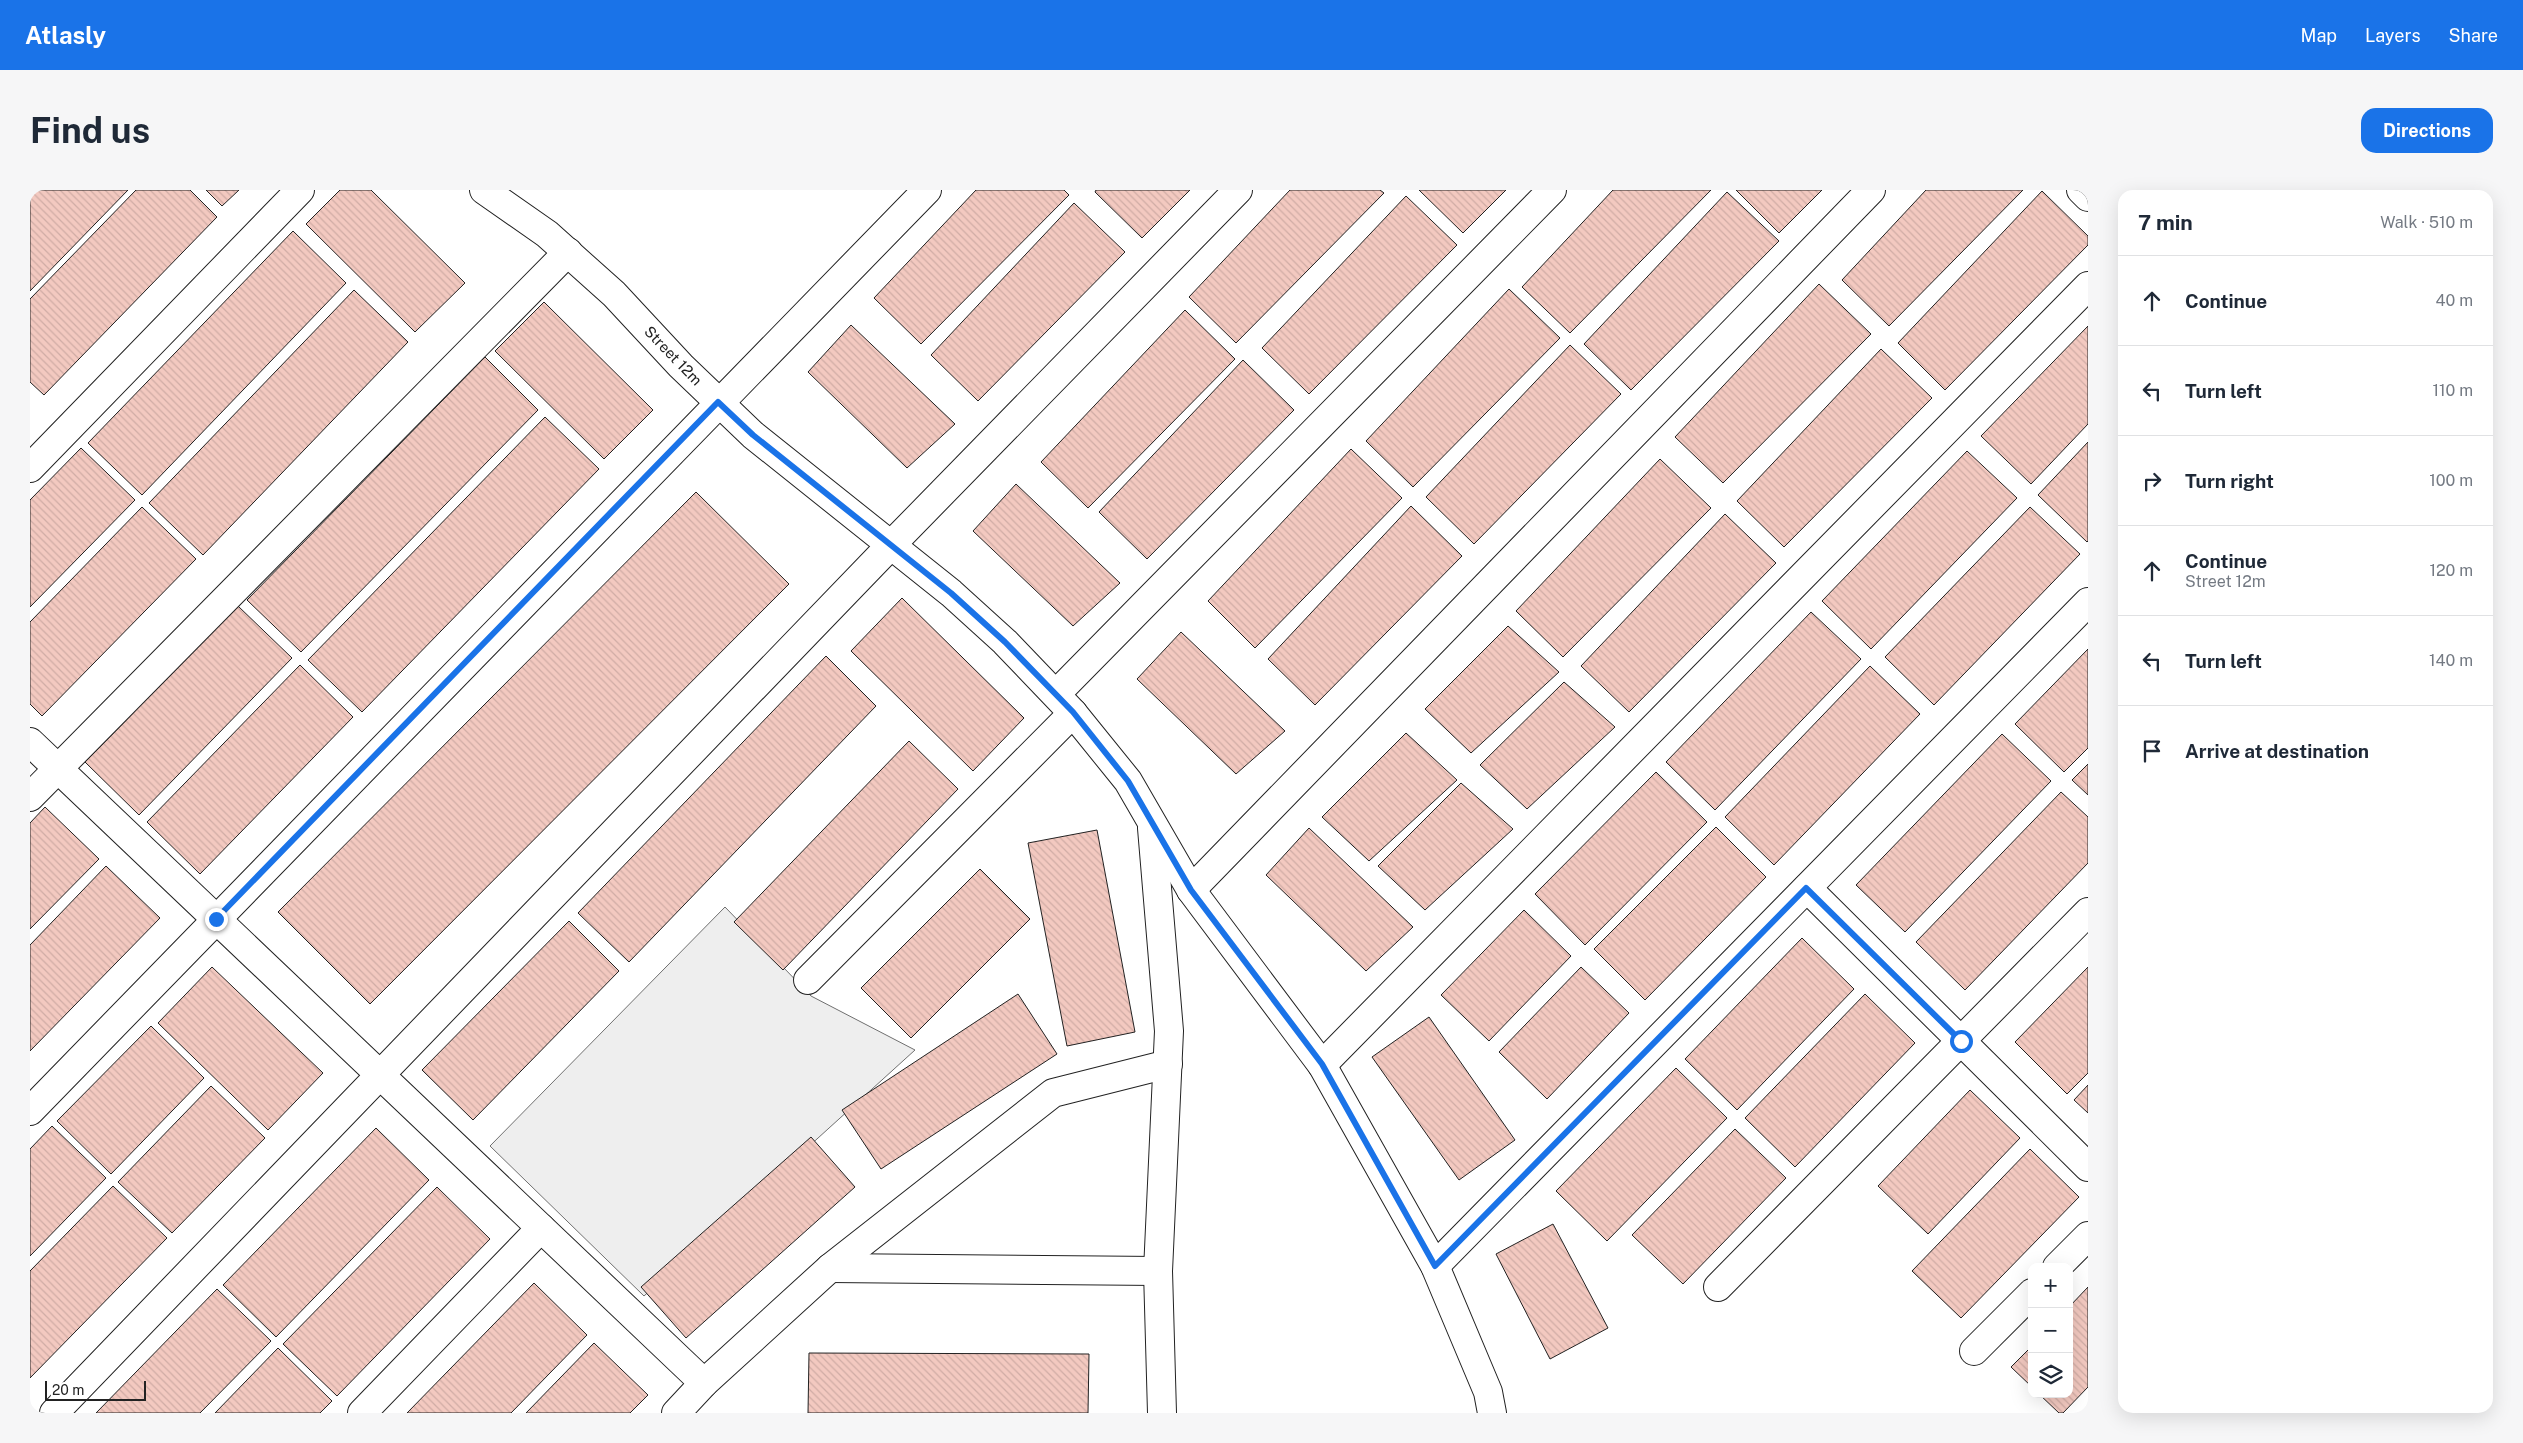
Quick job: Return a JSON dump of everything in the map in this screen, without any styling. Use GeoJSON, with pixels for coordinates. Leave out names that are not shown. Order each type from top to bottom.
{"type":"FeatureCollection","features":[{"type":"Feature","properties":{"kind":"street"},"geometry":{"type":"LineString","coordinates":[[30,468],[300,190]]}},
{"type":"Feature","properties":{"kind":"street","name":"Street 12m"},"geometry":{"type":"LineString","coordinates":[[484,190],[547,234],[568,252],[614,294],[680,366],[753,435],[958,599],[1065,703],[1128,781],[1191,890],[1322,1064],[1435,1266],[1488,1392],[1492,1413]]}},
{"type":"Feature","properties":{"kind":"street"},"geometry":{"type":"LineString","coordinates":[[30,1111],[718,402],[927,190]]}},
{"type":"Feature","properties":{"kind":"street"},"geometry":{"type":"LineString","coordinates":[[54,1413],[891,545],[1238,190]]}},
{"type":"Feature","properties":{"kind":"street"},"geometry":{"type":"LineString","coordinates":[[808,980],[1065,703],[1552,190]]}},
{"type":"Feature","properties":{"kind":"street"},"geometry":{"type":"LineString","coordinates":[[1191,890],[1871,190]]}},
{"type":"Feature","properties":{"kind":"street"},"geometry":{"type":"LineString","coordinates":[[2081,190],[2088,197]]}},
{"type":"Feature","properties":{"kind":"street"},"geometry":{"type":"LineString","coordinates":[[30,797],[568,252]]}},
{"type":"Feature","properties":{"kind":"street"},"geometry":{"type":"LineString","coordinates":[[1322,1064],[2088,286]]}},
{"type":"Feature","properties":{"kind":"street"},"geometry":{"type":"LineString","coordinates":[[1435,1266],[2088,602]]}},
{"type":"Feature","properties":{"kind":"street"},"geometry":{"type":"LineString","coordinates":[[30,742],[704,1383]]}},
{"type":"Feature","properties":{"kind":"street"},"geometry":{"type":"LineString","coordinates":[[1152,822],[1169,1031],[1158,1270],[1162,1413]]}},
{"type":"Feature","properties":{"kind":"street"},"geometry":{"type":"LineString","coordinates":[[1806,888],[2088,1167]]}},
{"type":"Feature","properties":{"kind":"street"},"geometry":{"type":"LineString","coordinates":[[1718,1287],[2088,912]]}},
{"type":"Feature","properties":{"kind":"street"},"geometry":{"type":"LineString","coordinates":[[676,1413],[704,1383],[830,1268],[1053,1093],[1168,1064]]}},
{"type":"Feature","properties":{"kind":"street"},"geometry":{"type":"LineString","coordinates":[[362,1413],[541,1228]]}},
{"type":"Feature","properties":{"kind":"street"},"geometry":{"type":"LineString","coordinates":[[2061,1263],[2088,1236]]}},
{"type":"Feature","properties":{"kind":"street"},"geometry":{"type":"LineString","coordinates":[[830,1268],[1158,1270]]}},
{"type":"Feature","properties":{"kind":"street"},"geometry":{"type":"LineString","coordinates":[[1974,1351],[2028,1297]]}},
{"type":"Feature","properties":{"kind":"shaded area"},"geometry":{"type":"Polygon","coordinates":[[[725,907],[811,996],[915,1050],[644,1296],[490,1146],[725,907]]]}},
{"type":"Feature","properties":{"kind":"building"},"geometry":{"type":"Polygon","coordinates":[[[30,190],[128,190],[30,291],[30,190]]]}},
{"type":"Feature","properties":{"kind":"building"},"geometry":{"type":"Polygon","coordinates":[[[136,190],[190,190],[217,217],[44,395],[30,382],[30,299],[136,190]]]}},
{"type":"Feature","properties":{"kind":"building"},"geometry":{"type":"Polygon","coordinates":[[[206,190],[239,190],[222,206],[206,190]]]}},
{"type":"Feature","properties":{"kind":"building"},"geometry":{"type":"Polygon","coordinates":[[[340,190],[371,190],[465,283],[415,332],[306,224],[340,190]]]}},
{"type":"Feature","properties":{"kind":"building"},"geometry":{"type":"Polygon","coordinates":[[[976,190],[1064,190],[1069,195],[921,344],[874,298],[976,190]]]}},
{"type":"Feature","properties":{"kind":"building"},"geometry":{"type":"Polygon","coordinates":[[[1096,190],[1190,190],[1142,238],[1095,192],[1096,190]]]}},
{"type":"Feature","properties":{"kind":"building"},"geometry":{"type":"Polygon","coordinates":[[[1290,190],[1380,190],[1384,193],[1236,343],[1189,297],[1290,190]]]}},
{"type":"Feature","properties":{"kind":"building"},"geometry":{"type":"Polygon","coordinates":[[[1419,190],[1506,190],[1463,233],[1419,190]]]}},
{"type":"Feature","properties":{"kind":"building"},"geometry":{"type":"Polygon","coordinates":[[[1613,190],[1711,190],[1570,333],[1522,287],[1613,190]]]}},
{"type":"Feature","properties":{"kind":"building"},"geometry":{"type":"Polygon","coordinates":[[[1736,190],[1822,190],[1779,233],[1736,190]]]}},
{"type":"Feature","properties":{"kind":"building"},"geometry":{"type":"Polygon","coordinates":[[[1926,190],[2023,190],[1889,326],[1842,280],[1926,190]]]}},
{"type":"Feature","properties":{"kind":"building"},"geometry":{"type":"Polygon","coordinates":[[[2042,191],[2088,236],[2088,245],[1945,390],[1898,343],[2042,191]]]}},
{"type":"Feature","properties":{"kind":"building"},"geometry":{"type":"Polygon","coordinates":[[[1727,192],[1779,241],[1631,390],[1584,344],[1727,192]]]}},
{"type":"Feature","properties":{"kind":"building"},"geometry":{"type":"Polygon","coordinates":[[[1406,196],[1457,245],[1309,394],[1262,348],[1406,196]]]}},
{"type":"Feature","properties":{"kind":"building"},"geometry":{"type":"Polygon","coordinates":[[[1074,203],[1125,252],[978,401],[931,355],[1074,203]]]}},
{"type":"Feature","properties":{"kind":"building"},"geometry":{"type":"Polygon","coordinates":[[[293,231],[346,283],[142,495],[88,443],[293,231]]]}},
{"type":"Feature","properties":{"kind":"building"},"geometry":{"type":"Polygon","coordinates":[[[1819,284],[1871,334],[1723,483],[1675,437],[1819,284]]]}},
{"type":"Feature","properties":{"kind":"building"},"geometry":{"type":"Polygon","coordinates":[[[1509,289],[1560,338],[1413,487],[1366,441],[1509,289]]]}},
{"type":"Feature","properties":{"kind":"building"},"geometry":{"type":"Polygon","coordinates":[[[354,290],[408,342],[203,555],[149,503],[354,290]]]}},
{"type":"Feature","properties":{"kind":"building"},"geometry":{"type":"Polygon","coordinates":[[[544,302],[653,410],[604,459],[495,351],[544,302]]]}},
{"type":"Feature","properties":{"kind":"building"},"geometry":{"type":"Polygon","coordinates":[[[1185,310],[1235,359],[1088,508],[1041,462],[1185,310]]]}},
{"type":"Feature","properties":{"kind":"building"},"geometry":{"type":"Polygon","coordinates":[[[851,325],[955,424],[907,468],[808,372],[851,325]]]}},
{"type":"Feature","properties":{"kind":"building"},"geometry":{"type":"Polygon","coordinates":[[[2088,326],[2088,424],[2031,484],[1981,436],[2088,326]]]}},
{"type":"Feature","properties":{"kind":"building"},"geometry":{"type":"Polygon","coordinates":[[[1570,345],[1621,394],[1474,544],[1426,497],[1570,345]]]}},
{"type":"Feature","properties":{"kind":"building"},"geometry":{"type":"Polygon","coordinates":[[[1881,349],[1932,398],[1784,547],[1737,501],[1881,349]]]}},
{"type":"Feature","properties":{"kind":"building"},"geometry":{"type":"Polygon","coordinates":[[[485,357],[538,410],[301,652],[247,600],[485,357]]]}},
{"type":"Feature","properties":{"kind":"building"},"geometry":{"type":"Polygon","coordinates":[[[1243,360],[1294,410],[1147,559],[1099,512],[1243,360]]]}},
{"type":"Feature","properties":{"kind":"building"},"geometry":{"type":"Polygon","coordinates":[[[545,417],[599,469],[362,712],[308,660],[545,417]]]}},
{"type":"Feature","properties":{"kind":"building"},"geometry":{"type":"Polygon","coordinates":[[[2088,442],[2088,541],[2087,542],[2038,495],[2088,442]]]}},
{"type":"Feature","properties":{"kind":"building"},"geometry":{"type":"Polygon","coordinates":[[[81,448],[135,500],[30,607],[30,500],[81,448]]]}},
{"type":"Feature","properties":{"kind":"building"},"geometry":{"type":"Polygon","coordinates":[[[1351,449],[1402,498],[1255,648],[1208,601],[1351,449]]]}},
{"type":"Feature","properties":{"kind":"building"},"geometry":{"type":"Polygon","coordinates":[[[1967,451],[2017,498],[1871,649],[1822,601],[1967,451]]]}},
{"type":"Feature","properties":{"kind":"building"},"geometry":{"type":"Polygon","coordinates":[[[1660,459],[1711,508],[1563,657],[1516,611],[1660,459]]]}},
{"type":"Feature","properties":{"kind":"building"},"geometry":{"type":"Polygon","coordinates":[[[1016,484],[1120,583],[1073,626],[973,531],[1016,484]]]}},
{"type":"Feature","properties":{"kind":"building"},"geometry":{"type":"Polygon","coordinates":[[[696,492],[789,584],[370,1004],[278,912],[696,492]]]}},
{"type":"Feature","properties":{"kind":"building"},"geometry":{"type":"Polygon","coordinates":[[[1411,506],[1462,556],[1315,705],[1268,659],[1411,506]]]}},
{"type":"Feature","properties":{"kind":"building"},"geometry":{"type":"Polygon","coordinates":[[[142,507],[196,559],[42,716],[30,704],[30,622],[142,507]]]}},
{"type":"Feature","properties":{"kind":"building"},"geometry":{"type":"Polygon","coordinates":[[[2030,507],[2080,554],[1934,705],[1885,657],[2030,507]]]}},
{"type":"Feature","properties":{"kind":"building"},"geometry":{"type":"Polygon","coordinates":[[[1725,514],[1776,563],[1629,712],[1581,666],[1725,514]]]}},
{"type":"Feature","properties":{"kind":"building"},"geometry":{"type":"Polygon","coordinates":[[[902,598],[1024,718],[973,771],[851,651],[902,598]]]}},
{"type":"Feature","properties":{"kind":"building"},"geometry":{"type":"Polygon","coordinates":[[[238,606],[292,658],[139,815],[85,762],[238,606]]]}},
{"type":"Feature","properties":{"kind":"building"},"geometry":{"type":"Polygon","coordinates":[[[1811,612],[1861,659],[1715,810],[1666,762],[1811,612]]]}},
{"type":"Feature","properties":{"kind":"building"},"geometry":{"type":"Polygon","coordinates":[[[1508,626],[1559,672],[1471,753],[1425,709],[1508,626]]]}},
{"type":"Feature","properties":{"kind":"building"},"geometry":{"type":"Polygon","coordinates":[[[1181,632],[1285,731],[1236,774],[1137,679],[1181,632]]]}},
{"type":"Feature","properties":{"kind":"building"},"geometry":{"type":"Polygon","coordinates":[[[2088,649],[2088,748],[2064,772],[2015,724],[2088,649]]]}},
{"type":"Feature","properties":{"kind":"building"},"geometry":{"type":"Polygon","coordinates":[[[826,656],[876,706],[629,962],[578,913],[826,656]]]}},
{"type":"Feature","properties":{"kind":"building"},"geometry":{"type":"Polygon","coordinates":[[[300,665],[353,717],[200,874],[147,822],[300,665]]]}},
{"type":"Feature","properties":{"kind":"building"},"geometry":{"type":"Polygon","coordinates":[[[1870,666],[1920,714],[1774,865],[1725,817],[1870,666]]]}},
{"type":"Feature","properties":{"kind":"building"},"geometry":{"type":"Polygon","coordinates":[[[1564,682],[1615,727],[1527,809],[1480,765],[1564,682]]]}},
{"type":"Feature","properties":{"kind":"building"},"geometry":{"type":"Polygon","coordinates":[[[1406,733],[1457,780],[1369,861],[1322,817],[1406,733]]]}},
{"type":"Feature","properties":{"kind":"building"},"geometry":{"type":"Polygon","coordinates":[[[2002,734],[2051,781],[1905,932],[1856,885],[2002,734]]]}},
{"type":"Feature","properties":{"kind":"building"},"geometry":{"type":"Polygon","coordinates":[[[909,741],[958,789],[783,970],[734,922],[909,741]]]}},
{"type":"Feature","properties":{"kind":"building"},"geometry":{"type":"Polygon","coordinates":[[[2088,764],[2088,795],[2072,780],[2088,764]]]}},
{"type":"Feature","properties":{"kind":"building"},"geometry":{"type":"Polygon","coordinates":[[[1656,772],[1707,822],[1585,945],[1535,894],[1656,772]]]}},
{"type":"Feature","properties":{"kind":"building"},"geometry":{"type":"Polygon","coordinates":[[[1461,783],[1513,829],[1425,910],[1378,866],[1461,783]]]}},
{"type":"Feature","properties":{"kind":"building"},"geometry":{"type":"Polygon","coordinates":[[[2061,792],[2088,817],[2088,863],[1965,990],[1916,942],[2061,792]]]}},
{"type":"Feature","properties":{"kind":"building"},"geometry":{"type":"Polygon","coordinates":[[[45,807],[99,859],[30,929],[30,823],[45,807]]]}},
{"type":"Feature","properties":{"kind":"building"},"geometry":{"type":"Polygon","coordinates":[[[1716,827],[1766,877],[1645,1000],[1594,949],[1716,827]]]}},
{"type":"Feature","properties":{"kind":"building"},"geometry":{"type":"Polygon","coordinates":[[[1309,828],[1413,927],[1366,971],[1266,875],[1309,828]]]}},
{"type":"Feature","properties":{"kind":"building"},"geometry":{"type":"Polygon","coordinates":[[[1097,830],[1135,1032],[1067,1046],[1028,843],[1097,830]]]}},
{"type":"Feature","properties":{"kind":"building"},"geometry":{"type":"Polygon","coordinates":[[[106,866],[160,918],[30,1051],[30,945],[106,866]]]}},
{"type":"Feature","properties":{"kind":"building"},"geometry":{"type":"Polygon","coordinates":[[[980,869],[1030,919],[911,1038],[861,988],[980,869]]]}},
{"type":"Feature","properties":{"kind":"building"},"geometry":{"type":"Polygon","coordinates":[[[1524,910],[1571,956],[1489,1041],[1441,995],[1524,910]]]}},
{"type":"Feature","properties":{"kind":"building"},"geometry":{"type":"Polygon","coordinates":[[[569,921],[619,971],[473,1120],[422,1070],[569,921]]]}},
{"type":"Feature","properties":{"kind":"building"},"geometry":{"type":"Polygon","coordinates":[[[1802,938],[1854,989],[1737,1110],[1685,1059],[1802,938]]]}},
{"type":"Feature","properties":{"kind":"building"},"geometry":{"type":"Polygon","coordinates":[[[212,967],[323,1073],[268,1130],[158,1023],[212,967]]]}},
{"type":"Feature","properties":{"kind":"building"},"geometry":{"type":"Polygon","coordinates":[[[1581,967],[1629,1013],[1547,1099],[1499,1052],[1581,967]]]}},
{"type":"Feature","properties":{"kind":"building"},"geometry":{"type":"Polygon","coordinates":[[[2088,967],[2088,1073],[2067,1094],[2015,1042],[2088,967]]]}},
{"type":"Feature","properties":{"kind":"building"},"geometry":{"type":"Polygon","coordinates":[[[1018,994],[1057,1054],[881,1169],[842,1110],[1018,994]]]}},
{"type":"Feature","properties":{"kind":"building"},"geometry":{"type":"Polygon","coordinates":[[[1865,994],[1915,1043],[1795,1167],[1745,1118],[1865,994]]]}},
{"type":"Feature","properties":{"kind":"building"},"geometry":{"type":"Polygon","coordinates":[[[1429,1017],[1515,1140],[1459,1180],[1372,1057],[1429,1017]]]}},
{"type":"Feature","properties":{"kind":"building"},"geometry":{"type":"Polygon","coordinates":[[[151,1026],[204,1078],[111,1174],[57,1121],[151,1026]]]}},
{"type":"Feature","properties":{"kind":"building"},"geometry":{"type":"Polygon","coordinates":[[[1676,1068],[1727,1118],[1607,1241],[1556,1191],[1676,1068]]]}},
{"type":"Feature","properties":{"kind":"building"},"geometry":{"type":"Polygon","coordinates":[[[2088,1085],[2088,1113],[2074,1100],[2088,1085]]]}},
{"type":"Feature","properties":{"kind":"building"},"geometry":{"type":"Polygon","coordinates":[[[211,1086],[265,1138],[172,1233],[118,1182],[211,1086]]]}},
{"type":"Feature","properties":{"kind":"building"},"geometry":{"type":"Polygon","coordinates":[[[1970,1090],[2020,1138],[1928,1234],[1878,1186],[1970,1090]]]}},
{"type":"Feature","properties":{"kind":"building"},"geometry":{"type":"Polygon","coordinates":[[[52,1126],[106,1178],[30,1256],[30,1149],[52,1126]]]}},
{"type":"Feature","properties":{"kind":"building"},"geometry":{"type":"Polygon","coordinates":[[[376,1128],[429,1180],[276,1337],[223,1285],[376,1128]]]}},
{"type":"Feature","properties":{"kind":"building"},"geometry":{"type":"Polygon","coordinates":[[[1735,1129],[1786,1178],[1683,1284],[1632,1235],[1735,1129]]]}},
{"type":"Feature","properties":{"kind":"building"},"geometry":{"type":"Polygon","coordinates":[[[811,1137],[855,1187],[686,1338],[641,1287],[811,1137]]]}},
{"type":"Feature","properties":{"kind":"building"},"geometry":{"type":"Polygon","coordinates":[[[2030,1149],[2079,1197],[1961,1318],[1912,1271],[2030,1149]]]}},
{"type":"Feature","properties":{"kind":"building"},"geometry":{"type":"Polygon","coordinates":[[[113,1186],[167,1238],[30,1378],[30,1271],[113,1186]]]}},
{"type":"Feature","properties":{"kind":"building"},"geometry":{"type":"Polygon","coordinates":[[[437,1187],[490,1239],[337,1396],[283,1344],[437,1187]]]}},
{"type":"Feature","properties":{"kind":"building"},"geometry":{"type":"Polygon","coordinates":[[[1553,1224],[1608,1328],[1550,1359],[1496,1254],[1553,1224]]]}},
{"type":"Feature","properties":{"kind":"building"},"geometry":{"type":"Polygon","coordinates":[[[534,1283],[587,1335],[511,1413],[407,1413],[534,1283]]]}},
{"type":"Feature","properties":{"kind":"building"},"geometry":{"type":"Polygon","coordinates":[[[2088,1287],[2088,1387],[2063,1413],[2059,1413],[2043,1398],[2073,1398],[2073,1303],[2088,1287]]]}},
{"type":"Feature","properties":{"kind":"building"},"geometry":{"type":"Polygon","coordinates":[[[217,1289],[271,1341],[200,1413],[96,1413],[217,1289]]]}},
{"type":"Feature","properties":{"kind":"building"},"geometry":{"type":"Polygon","coordinates":[[[594,1343],[648,1395],[630,1413],[526,1413],[594,1343]]]}},
{"type":"Feature","properties":{"kind":"building"},"geometry":{"type":"Polygon","coordinates":[[[278,1348],[332,1401],[320,1413],[215,1413],[278,1348]]]}},
{"type":"Feature","properties":{"kind":"building"},"geometry":{"type":"Polygon","coordinates":[[[2028,1350],[2028,1383],[2011,1367],[2028,1350]]]}},
{"type":"Feature","properties":{"kind":"building"},"geometry":{"type":"Polygon","coordinates":[[[809,1353],[1089,1354],[1088,1413],[808,1413],[809,1353]]]}},
{"type":"Feature","properties":{"kind":"route"},"geometry":{"type":"LineString","coordinates":[[216,919],[718,402],[753,435],[951,593],[1005,642],[1057,693],[1073,712],[1128,781],[1191,890],[1322,1064],[1435,1266],[1806,888],[1961,1041]]}}]}
